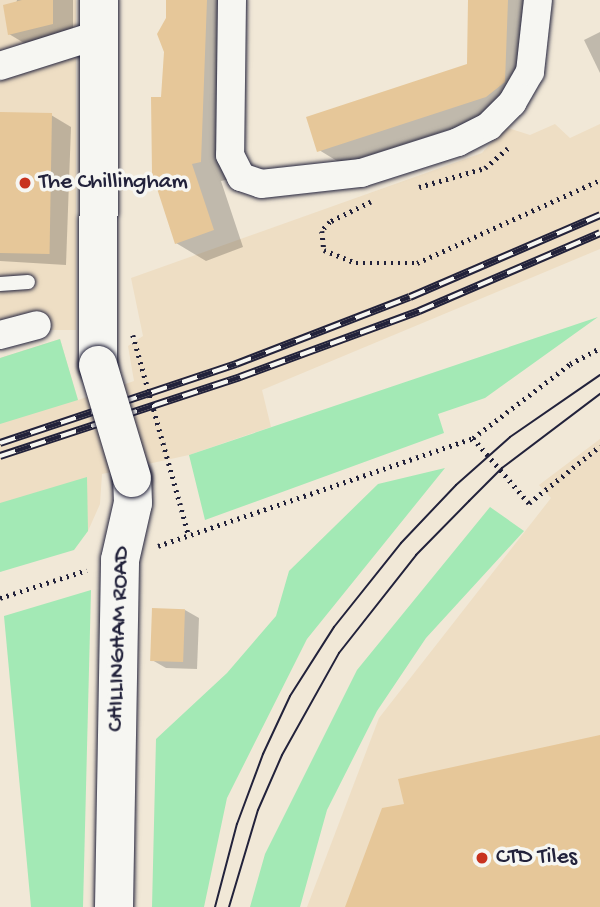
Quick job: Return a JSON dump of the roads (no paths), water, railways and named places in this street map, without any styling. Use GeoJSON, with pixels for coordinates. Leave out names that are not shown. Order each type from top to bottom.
{"type":"FeatureCollection","features":[{"type":"Feature","properties":{"kind":"main road","name":"CHILLINGHAM ROAD"},"geometry":{"type":"LineString","coordinates":[[98,17],[98,365],[132,478],[133,503],[120,560],[114,907]]}},
{"type":"Feature","properties":{"kind":"street"},"geometry":{"type":"LineString","coordinates":[[232,0],[230,155],[241,177],[251,182],[361,173],[458,142],[489,126],[524,87],[537,44],[538,0]]}},
{"type":"Feature","properties":{"kind":"street"},"geometry":{"type":"LineString","coordinates":[[0,66],[98,17]]}},
{"type":"Feature","properties":{"kind":"street"},"geometry":{"type":"LineString","coordinates":[[0,335],[37,325]]}},
{"type":"Feature","properties":{"kind":"lane"},"geometry":{"type":"LineString","coordinates":[[0,284],[28,282]]}},
{"type":"Feature","properties":{"kind":"tram line"},"geometry":{"type":"LineString","coordinates":[[215,907],[237,824],[263,754],[290,696],[334,627],[401,543],[456,485],[510,437],[600,375]]}},
{"type":"Feature","properties":{"kind":"tram line"},"geometry":{"type":"LineString","coordinates":[[229,907],[258,810],[282,755],[339,653],[416,555],[502,468],[600,394]]}},
{"type":"Feature","properties":{"kind":"railway"},"geometry":{"type":"LineString","coordinates":[[0,443],[236,364],[410,297],[600,215]]}},
{"type":"Feature","properties":{"kind":"railway"},"geometry":{"type":"LineString","coordinates":[[0,456],[240,377],[419,311],[600,233]]}},
{"type":"Feature","properties":{"kind":"place","name":"The Chillingham"},"geometry":{"type":"Point","coordinates":[25,183]}},
{"type":"Feature","properties":{"kind":"place","name":"CTD Tiles"},"geometry":{"type":"Point","coordinates":[482,858]}}]}
